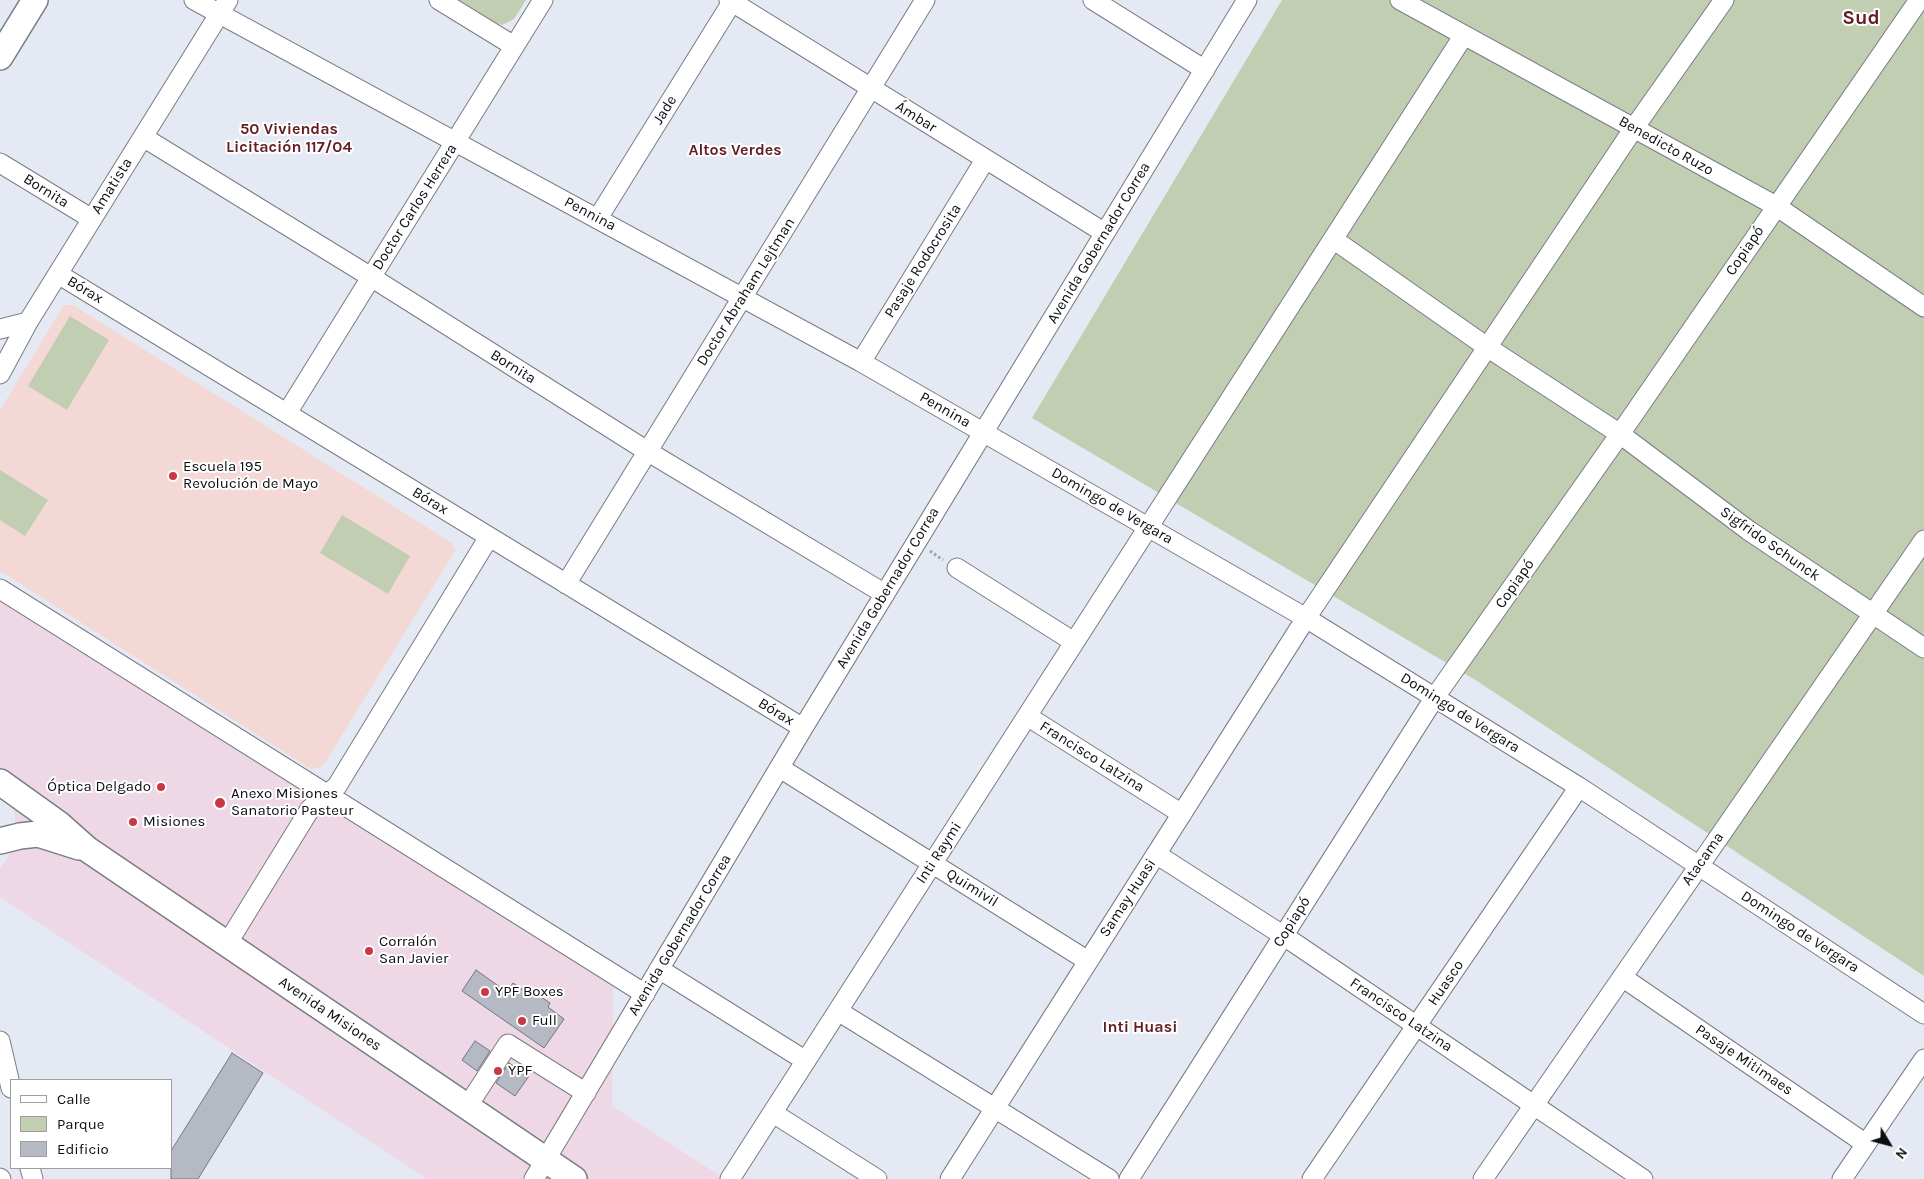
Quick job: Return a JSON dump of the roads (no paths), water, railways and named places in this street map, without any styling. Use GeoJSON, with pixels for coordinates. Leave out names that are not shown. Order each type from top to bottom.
{"type":"FeatureCollection","features":[{"type":"Feature","properties":{"kind":"main road"},"geometry":{"type":"LineString","coordinates":[[0,56],[35,0]]}},
{"type":"Feature","properties":{"kind":"main road","name":"Avenida Misiones"},"geometry":{"type":"LineString","coordinates":[[0,782],[60,825],[87,849],[467,1107],[540,1170],[574,1179]]}},
{"type":"Feature","properties":{"kind":"main road","name":"Avenida Misiones"},"geometry":{"type":"LineString","coordinates":[[0,841],[38,834],[87,849]]}},
{"type":"Feature","properties":{"kind":"street","name":"Pennina"},"geometry":{"type":"LineString","coordinates":[[194,0],[224,7],[455,142],[861,362],[984,432]]}},
{"type":"Feature","properties":{"kind":"street"},"geometry":{"type":"LineString","coordinates":[[439,0],[514,46]]}},
{"type":"Feature","properties":{"kind":"street","name":"Doctor Carlos Herrera"},"geometry":{"type":"LineString","coordinates":[[287,413],[543,0]]}},
{"type":"Feature","properties":{"kind":"street","name":"Doctor Abraham Lejtman"},"geometry":{"type":"LineString","coordinates":[[566,584],[926,0]]}},
{"type":"Feature","properties":{"kind":"street"},"geometry":{"type":"LineString","coordinates":[[1094,0],[1205,70]]}},
{"type":"Feature","properties":{"kind":"street","name":"Avenida Gobernador Correa"},"geometry":{"type":"LineString","coordinates":[[540,1170],[803,728],[1247,0]]}},
{"type":"Feature","properties":{"kind":"street","name":"Benedicto Ruzo"},"geometry":{"type":"LineString","coordinates":[[1400,0],[1776,206],[1924,306]]}},
{"type":"Feature","properties":{"kind":"street","name":"Samay Huasi"},"geometry":{"type":"LineString","coordinates":[[950,1179],[1306,618],[1634,128],[1724,0]]}},
{"type":"Feature","properties":{"kind":"street","name":"Copiapó"},"geometry":{"type":"LineString","coordinates":[[1129,1179],[1436,697],[1919,0]]}},
{"type":"Feature","properties":{"kind":"street","name":"Ámbar"},"geometry":{"type":"LineString","coordinates":[[730,1],[1105,233]]}},
{"type":"Feature","properties":{"kind":"street","name":"Jade"},"geometry":{"type":"LineString","coordinates":[[598,218],[730,1]]}},
{"type":"Feature","properties":{"kind":"street","name":"Amatista"},"geometry":{"type":"LineString","coordinates":[[0,374],[28,322],[224,7]]}},
{"type":"Feature","properties":{"kind":"street","name":"Inti Raymi"},"geometry":{"type":"LineString","coordinates":[[730,1179],[1464,36]]}},
{"type":"Feature","properties":{"kind":"street","name":"Bornita"},"geometry":{"type":"LineString","coordinates":[[143,137],[371,277],[647,451],[885,594]]}},
{"type":"Feature","properties":{"kind":"street","name":"Pasaje Rodocrosita"},"geometry":{"type":"LineString","coordinates":[[861,362],[985,160]]}},
{"type":"Feature","properties":{"kind":"street","name":"Bornita"},"geometry":{"type":"LineString","coordinates":[[0,163],[92,219]]}},
{"type":"Feature","properties":{"kind":"street","name":"Sigfrido Schunck"},"geometry":{"type":"LineString","coordinates":[[1333,239],[1487,347],[1620,434],[1748,530],[1924,648]]}},
{"type":"Feature","properties":{"kind":"street","name":"Bórax"},"geometry":{"type":"LineString","coordinates":[[58,274],[803,728]]}},
{"type":"Feature","properties":{"kind":"street"},"geometry":{"type":"LineString","coordinates":[[0,329],[28,322]]}},
{"type":"Feature","properties":{"kind":"street","name":"Domingo de Vergara"},"geometry":{"type":"LineString","coordinates":[[984,432],[1306,618],[1436,697],[1579,787],[1924,1014]]}},
{"type":"Feature","properties":{"kind":"street"},"geometry":{"type":"LineString","coordinates":[[227,944],[310,809],[337,786],[489,537]]}},
{"type":"Feature","properties":{"kind":"street","name":"Atacama"},"geometry":{"type":"LineString","coordinates":[[1483,1179],[1924,540]]}},
{"type":"Feature","properties":{"kind":"street"},"geometry":{"type":"LineString","coordinates":[[957,568],[1074,642]]}},
{"type":"Feature","properties":{"kind":"street"},"geometry":{"type":"LineString","coordinates":[[0,589],[645,994]]}},
{"type":"Feature","properties":{"kind":"street","name":"Francisco Latzina"},"geometry":{"type":"LineString","coordinates":[[1027,716],[1182,814]]}},
{"type":"Feature","properties":{"kind":"street","name":"Quimivil"},"geometry":{"type":"LineString","coordinates":[[780,768],[1088,961]]}},
{"type":"Feature","properties":{"kind":"street","name":"Huasco"},"geometry":{"type":"LineString","coordinates":[[1312,1179],[1579,787]]}},
{"type":"Feature","properties":{"kind":"street","name":"Francisco Latzina"},"geometry":{"type":"LineString","coordinates":[[1156,854],[1284,936],[1643,1179]]}},
{"type":"Feature","properties":{"kind":"street"},"geometry":{"type":"LineString","coordinates":[[660,969],[806,1061]]}},
{"type":"Feature","properties":{"kind":"street","name":"Pasaje Mitimaes"},"geometry":{"type":"LineString","coordinates":[[1622,977],[1866,1144]]}},
{"type":"Feature","properties":{"kind":"street"},"geometry":{"type":"LineString","coordinates":[[838,1011],[1109,1179]]}},
{"type":"Feature","properties":{"kind":"street"},"geometry":{"type":"LineString","coordinates":[[0,1041],[10,1084]]}},
{"type":"Feature","properties":{"kind":"street"},"geometry":{"type":"LineString","coordinates":[[467,1107],[508,1044],[586,1093]]}},
{"type":"Feature","properties":{"kind":"street"},"geometry":{"type":"LineString","coordinates":[[1842,1179],[1924,1059]]}},
{"type":"Feature","properties":{"kind":"street"},"geometry":{"type":"LineString","coordinates":[[773,1112],[877,1179]]}},
{"type":"Feature","properties":{"kind":"place","name":"Escuela 195 Revolución de Mayo"},"geometry":{"type":"Point","coordinates":[173,476]}},
{"type":"Feature","properties":{"kind":"place","name":"Óptica Delgado"},"geometry":{"type":"Point","coordinates":[161,787]}},
{"type":"Feature","properties":{"kind":"place","name":"Anexo Misiones Sanatorio Pasteur"},"geometry":{"type":"Point","coordinates":[220,803]}},
{"type":"Feature","properties":{"kind":"place","name":"Misiones"},"geometry":{"type":"Point","coordinates":[133,822]}},
{"type":"Feature","properties":{"kind":"place","name":"Corralón San Javier"},"geometry":{"type":"Point","coordinates":[369,951]}},
{"type":"Feature","properties":{"kind":"place","name":"YPF Boxes"},"geometry":{"type":"Point","coordinates":[485,992]}},
{"type":"Feature","properties":{"kind":"place","name":"Full"},"geometry":{"type":"Point","coordinates":[522,1021]}},
{"type":"Feature","properties":{"kind":"place","name":"YPF"},"geometry":{"type":"Point","coordinates":[498,1071]}},
{"type":"Feature","properties":{"kind":"district","name":"Sud"},"geometry":{"type":"Point","coordinates":[1861,18]}},
{"type":"Feature","properties":{"kind":"district","name":"50 Viviendas Licitación 117/04"},"geometry":{"type":"Point","coordinates":[289,138]}},
{"type":"Feature","properties":{"kind":"district","name":"Altos Verdes"},"geometry":{"type":"Point","coordinates":[735,150]}},
{"type":"Feature","properties":{"kind":"district","name":"Inti Huasi"},"geometry":{"type":"Point","coordinates":[1140,1027]}}]}
